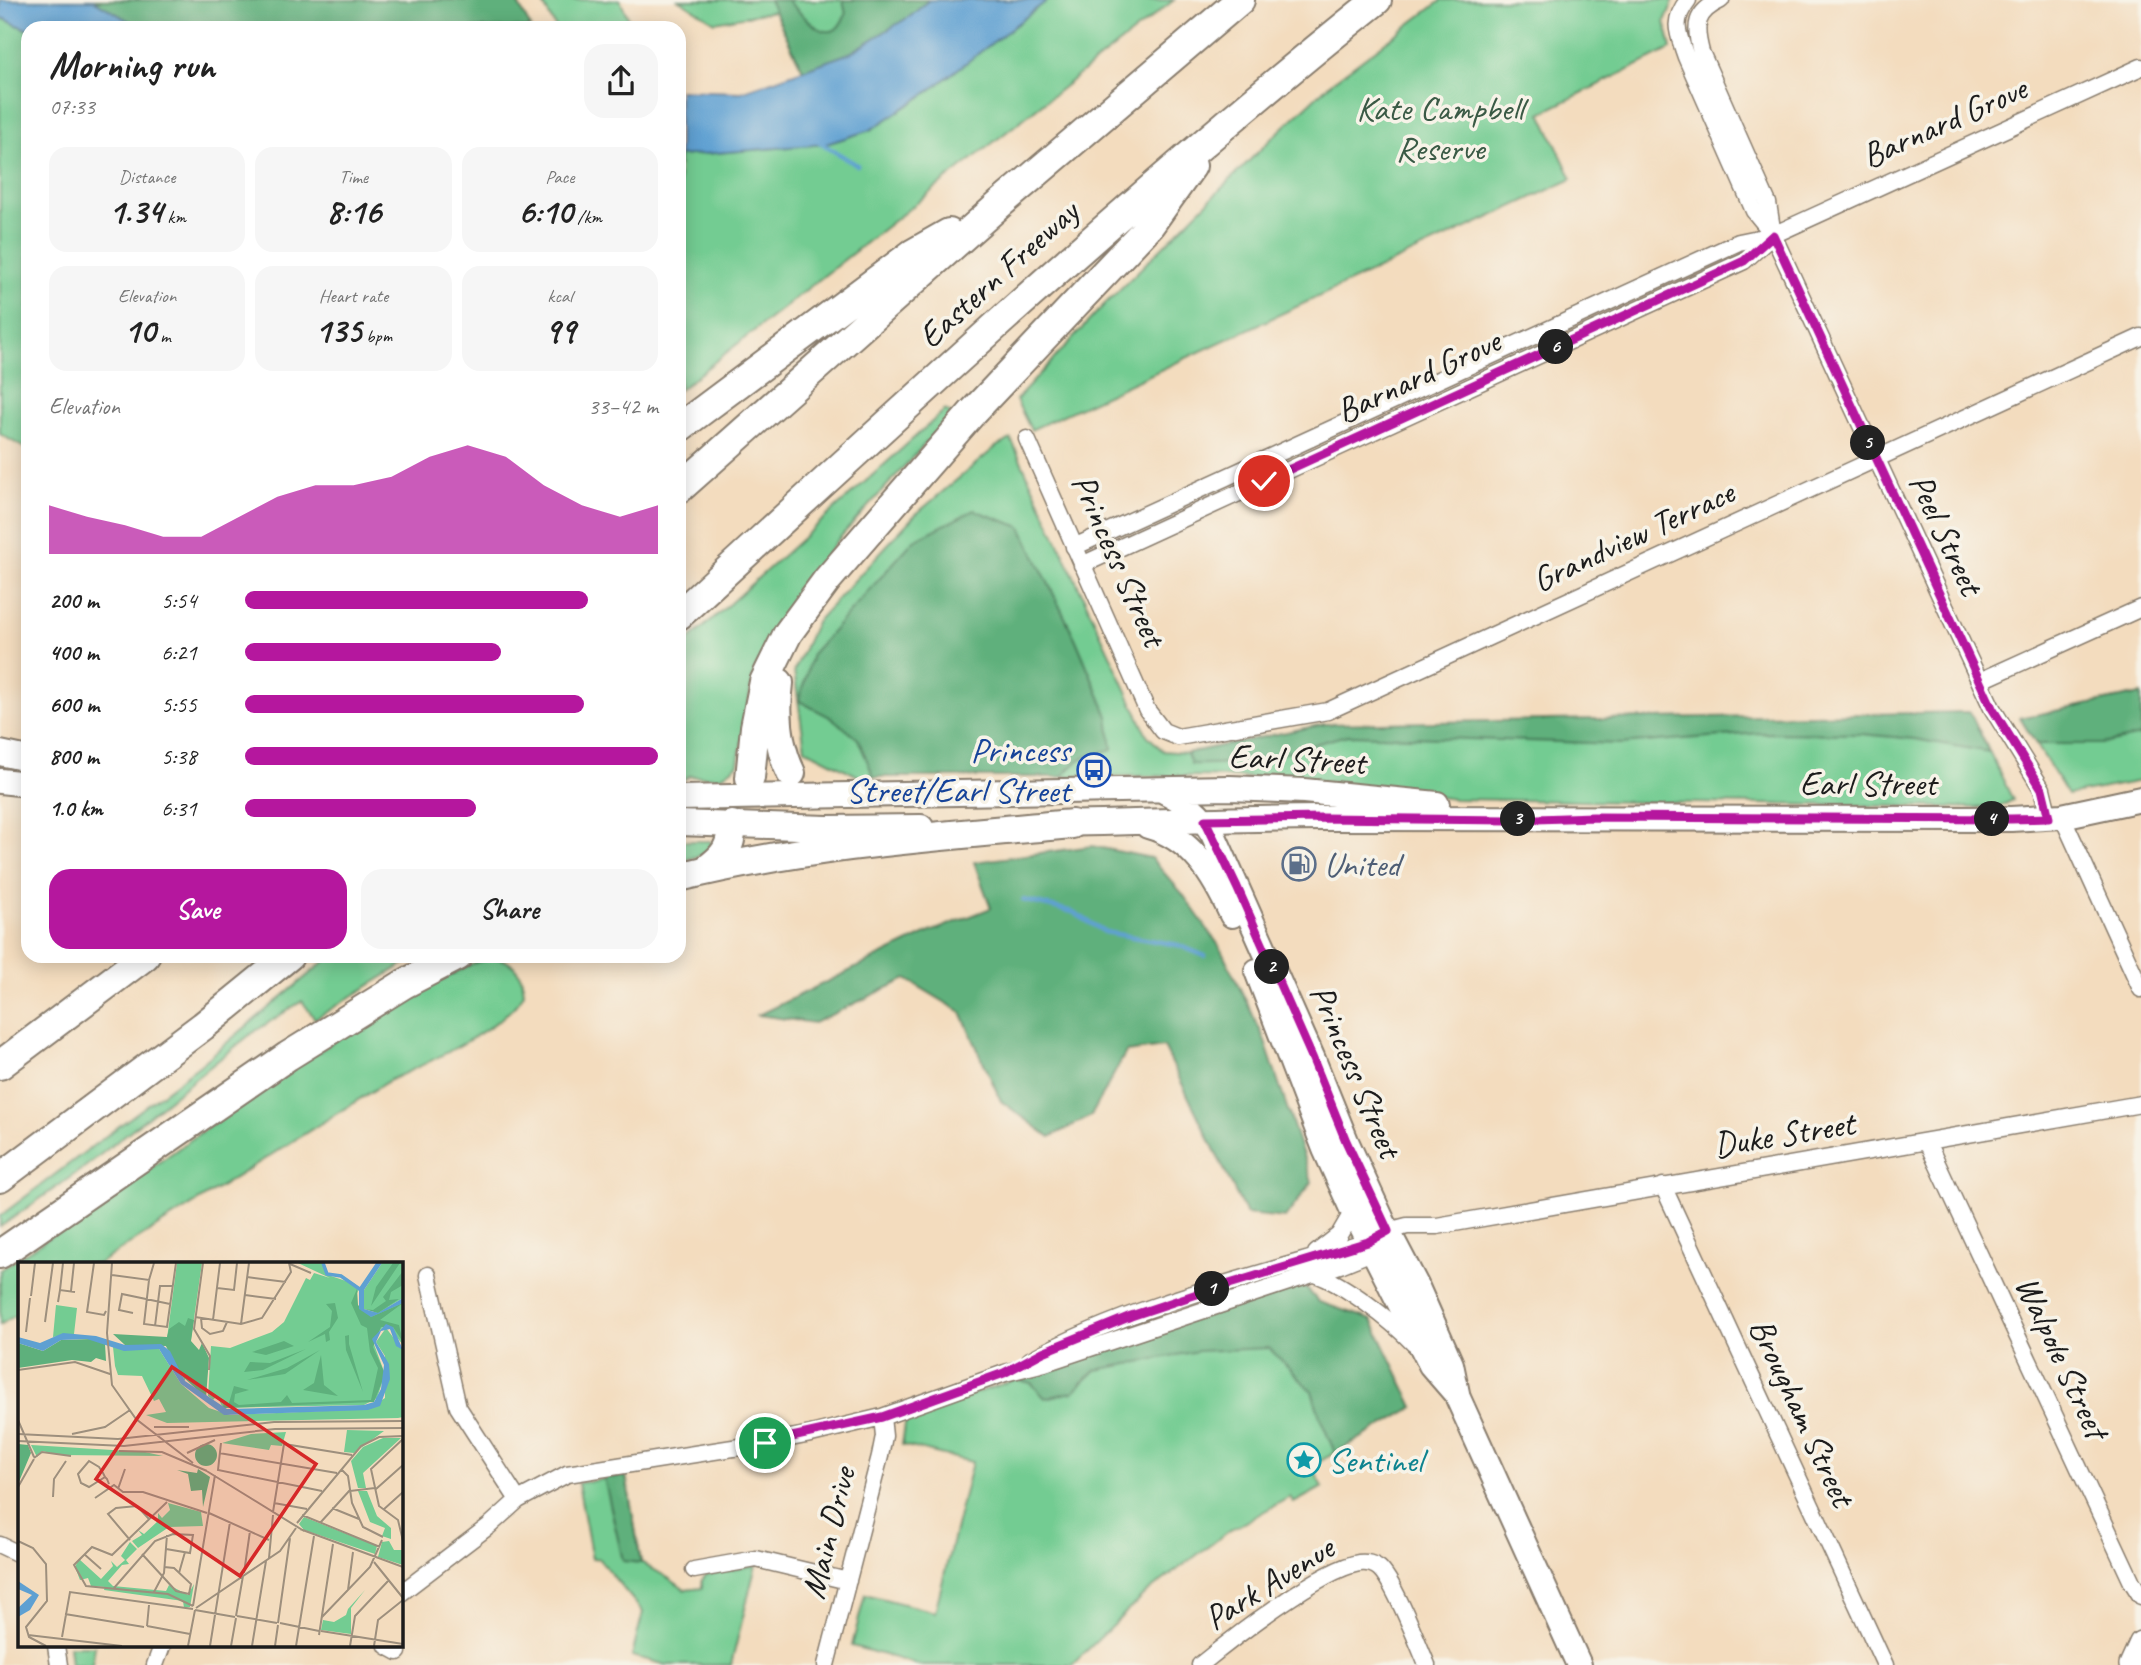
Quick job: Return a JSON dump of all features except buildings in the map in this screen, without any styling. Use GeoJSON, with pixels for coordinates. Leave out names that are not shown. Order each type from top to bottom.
{"type":"FeatureCollection","features":[{"type":"Feature","properties":{"kind":"highway","name":"Eastern Freeway"},"geometry":{"type":"LineString","coordinates":[[686,483],[1000,204],[1240,0]]}},
{"type":"Feature","properties":{"kind":"highway","name":"Eastern Freeway"},"geometry":{"type":"LineString","coordinates":[[686,609],[1069,258],[1220,127],[1377,0]]}},
{"type":"Feature","properties":{"kind":"highway"},"geometry":{"type":"LineString","coordinates":[[747,787],[764,682],[788,633],[808,605],[972,412],[1150,225],[1220,127]]}},
{"type":"Feature","properties":{"kind":"highway"},"geometry":{"type":"LineString","coordinates":[[686,423],[912,254],[1000,204]]}},
{"type":"Feature","properties":{"kind":"highway"},"geometry":{"type":"LineString","coordinates":[[791,773],[782,752],[776,720],[777,695],[780,672],[789,645],[808,605]]}},
{"type":"Feature","properties":{"kind":"highway"},"geometry":{"type":"LineString","coordinates":[[686,875],[871,843],[1072,824]]}},
{"type":"Feature","properties":{"kind":"highway"},"geometry":{"type":"LineString","coordinates":[[706,870],[732,843],[732,825]]}},
{"type":"Feature","properties":{"kind":"highway"},"geometry":{"type":"LineString","coordinates":[[0,1065],[136,963]]}},
{"type":"Feature","properties":{"kind":"highway"},"geometry":{"type":"LineString","coordinates":[[0,1178],[203,1026],[280,963]]}},
{"type":"Feature","properties":{"kind":"highway"},"geometry":{"type":"LineString","coordinates":[[0,1254],[288,1056],[404,984],[444,963]]}},
{"type":"Feature","properties":{"kind":"main road"},"geometry":{"type":"LineString","coordinates":[[0,753],[21,758]]}},
{"type":"Feature","properties":{"kind":"main road"},"geometry":{"type":"LineString","coordinates":[[791,773],[809,795]]}},
{"type":"Feature","properties":{"kind":"main road"},"geometry":{"type":"LineString","coordinates":[[0,781],[21,783]]}},
{"type":"Feature","properties":{"kind":"main road"},"geometry":{"type":"LineString","coordinates":[[732,825],[747,787]]}},
{"type":"Feature","properties":{"kind":"main road","name":"Earl Street"},"geometry":{"type":"LineString","coordinates":[[686,797],[747,787],[809,795],[1230,788],[1304,791],[1593,817]]}},
{"type":"Feature","properties":{"kind":"main road","name":"Princess Street"},"geometry":{"type":"LineString","coordinates":[[1164,791],[1183,800],[1205,820],[1312,1057],[1346,1141],[1381,1242],[1431,1365],[1458,1398]]}},
{"type":"Feature","properties":{"kind":"main road","name":"Earl Street"},"geometry":{"type":"LineString","coordinates":[[686,823],[827,828],[1321,818],[1998,819],[2056,817],[2141,799]]}},
{"type":"Feature","properties":{"kind":"main road","name":"Princess Street"},"geometry":{"type":"LineString","coordinates":[[1133,823],[1170,834],[1186,846],[1200,858],[1223,895],[1255,964],[1325,1149],[1353,1211],[1416,1285],[1451,1364],[1458,1398],[1579,1665]]}},
{"type":"Feature","properties":{"kind":"street","name":"Peel Street"},"geometry":{"type":"LineString","coordinates":[[1688,0],[1677,14],[1678,35],[1754,211],[1773,235],[2002,727],[2042,789],[2141,989]]}},
{"type":"Feature","properties":{"kind":"street","name":"Peel Street"},"geometry":{"type":"LineString","coordinates":[[1721,0],[1705,7],[1699,19],[1697,36],[1701,52],[1768,203],[1773,235]]}},
{"type":"Feature","properties":{"kind":"street","name":"Barnard Grove"},"geometry":{"type":"LineString","coordinates":[[1074,547],[1739,242],[1773,235],[2141,67]]}},
{"type":"Feature","properties":{"kind":"street","name":"Barnard Grove"},"geometry":{"type":"LineString","coordinates":[[1082,565],[1744,261],[1773,235]]}},
{"type":"Feature","properties":{"kind":"street","name":"Grandview Terrace"},"geometry":{"type":"LineString","coordinates":[[1147,710],[1163,731],[1178,737],[1328,711],[2141,337]]}},
{"type":"Feature","properties":{"kind":"street","name":"Princess Street"},"geometry":{"type":"LineString","coordinates":[[1027,439],[1147,710]]}},
{"type":"Feature","properties":{"kind":"street"},"geometry":{"type":"LineString","coordinates":[[1980,681],[2141,608]]}},
{"type":"Feature","properties":{"kind":"street","name":"Duke Street"},"geometry":{"type":"LineString","coordinates":[[1381,1242],[1407,1226],[1437,1226],[2141,1104]]}},
{"type":"Feature","properties":{"kind":"street","name":"Walpole Street"},"geometry":{"type":"LineString","coordinates":[[1927,1142],[2126,1570],[2141,1596]]}},
{"type":"Feature","properties":{"kind":"street","name":"Brougham Street"},"geometry":{"type":"LineString","coordinates":[[1662,1186],[1885,1665]]}},
{"type":"Feature","properties":{"kind":"street"},"geometry":{"type":"LineString","coordinates":[[1298,1263],[1326,1247],[1339,1235],[1353,1211]]}},
{"type":"Feature","properties":{"kind":"street"},"geometry":{"type":"LineString","coordinates":[[1004,1373],[1043,1352],[1131,1316],[1298,1263],[1381,1242]]}},
{"type":"Feature","properties":{"kind":"street"},"geometry":{"type":"LineString","coordinates":[[402,1592],[489,1526],[518,1500],[566,1474],[765,1443],[882,1417],[1004,1373],[1068,1356],[1315,1274],[1381,1242]]}},
{"type":"Feature","properties":{"kind":"street"},"geometry":{"type":"LineString","coordinates":[[1315,1274],[1339,1286],[1402,1332],[1431,1365]]}},
{"type":"Feature","properties":{"kind":"street"},"geometry":{"type":"LineString","coordinates":[[428,1275],[458,1407],[518,1500]]}},
{"type":"Feature","properties":{"kind":"street","name":"Main Drive"},"geometry":{"type":"LineString","coordinates":[[826,1665],[880,1456],[884,1436],[882,1417]]}},
{"type":"Feature","properties":{"kind":"street"},"geometry":{"type":"LineString","coordinates":[[0,1545],[18,1554]]}},
{"type":"Feature","properties":{"kind":"street"},"geometry":{"type":"LineString","coordinates":[[694,1570],[756,1559],[848,1581]]}},
{"type":"Feature","properties":{"kind":"street","name":"Park Avenue"},"geometry":{"type":"LineString","coordinates":[[1200,1665],[1259,1620],[1317,1582],[1357,1563],[1379,1568],[1390,1583],[1427,1665]]}},
{"type":"Feature","properties":{"kind":"street"},"geometry":{"type":"LineString","coordinates":[[155,1665],[161,1648]]}},
{"type":"Feature","properties":{"kind":"green space"},"geometry":{"type":"Polygon","coordinates":[[[93,0],[516,0],[527,21],[129,21],[93,0]]]}},
{"type":"Feature","properties":{"kind":"green space"},"geometry":{"type":"Polygon","coordinates":[[[541,0],[620,0],[630,21],[552,21],[541,0]]]}},
{"type":"Feature","properties":{"kind":"green space"},"geometry":{"type":"Polygon","coordinates":[[[679,0],[929,0],[803,70],[774,11],[715,22],[679,0]]]}},
{"type":"Feature","properties":{"kind":"green space"},"geometry":{"type":"Polygon","coordinates":[[[769,0],[787,0],[810,22],[830,31],[837,28],[846,15],[843,0],[929,0],[912,15],[850,53],[803,70],[769,0]]]}},
{"type":"Feature","properties":{"kind":"green space"},"geometry":{"type":"Polygon","coordinates":[[[1048,0],[1174,0],[686,384],[686,155],[826,144],[870,130],[924,95],[1048,0]]]}},
{"type":"Feature","properties":{"kind":"green space","name":"Kate Campbell Reserve"},"geometry":{"type":"Polygon","coordinates":[[[1442,0],[1674,0],[1665,21],[1671,49],[1541,113],[1572,179],[1031,430],[1016,400],[1101,308],[1332,82],[1442,0]]]}},
{"type":"Feature","properties":{"kind":"green space"},"geometry":{"type":"Polygon","coordinates":[[[0,17],[21,27],[21,446],[0,434],[0,17]]]}},
{"type":"Feature","properties":{"kind":"green space"},"geometry":{"type":"Polygon","coordinates":[[[945,410],[952,414],[836,542],[800,591],[754,670],[738,764],[721,777],[686,778],[686,643],[945,410]]]}},
{"type":"Feature","properties":{"kind":"green space"},"geometry":{"type":"Polygon","coordinates":[[[1011,439],[1147,735],[1163,751],[1187,753],[1325,724],[1729,725],[1970,712],[2013,800],[1997,808],[1453,799],[1306,779],[1194,776],[860,777],[805,749],[794,671],[816,622],[915,515],[997,446],[1011,439]]]}},
{"type":"Feature","properties":{"kind":"green space"},"geometry":{"type":"Polygon","coordinates":[[[974,510],[1021,527],[1076,640],[1108,716],[1112,749],[1080,759],[1061,777],[874,777],[858,739],[832,718],[799,701],[812,654],[914,540],[974,510]]]}},
{"type":"Feature","properties":{"kind":"green space"},"geometry":{"type":"Polygon","coordinates":[[[2141,694],[2141,781],[2068,795],[2020,718],[2141,694]]]}},
{"type":"Feature","properties":{"kind":"green space"},"geometry":{"type":"Polygon","coordinates":[[[2141,694],[2141,736],[2102,744],[2036,744],[2020,718],[2141,694]]]}},
{"type":"Feature","properties":{"kind":"green space"},"geometry":{"type":"Polygon","coordinates":[[[1970,712],[1989,752],[1914,739],[1861,734],[1761,733],[1620,744],[1349,735],[1274,756],[1232,763],[1191,764],[1187,753],[1325,724],[1970,712]]]}},
{"type":"Feature","properties":{"kind":"green space"},"geometry":{"type":"Polygon","coordinates":[[[686,841],[710,841],[714,847],[705,854],[686,860],[686,841]]]}},
{"type":"Feature","properties":{"kind":"green space"},"geometry":{"type":"Polygon","coordinates":[[[1092,846],[1151,858],[1182,893],[1220,947],[1263,1036],[1312,1182],[1285,1218],[1246,1214],[1164,1047],[1126,1052],[1091,1116],[1050,1137],[1001,1101],[961,1012],[906,979],[814,1023],[758,1015],[928,933],[991,908],[974,862],[1092,846]]]}},
{"type":"Feature","properties":{"kind":"green space"},"geometry":{"type":"Polygon","coordinates":[[[323,963],[406,963],[315,1019],[302,1001],[251,1034],[85,1167],[0,1227],[0,1216],[200,1065],[323,963]]]}},
{"type":"Feature","properties":{"kind":"green space"},"geometry":{"type":"Polygon","coordinates":[[[475,963],[510,963],[519,972],[524,993],[515,1006],[484,1031],[390,1080],[101,1262],[18,1262],[18,1314],[0,1325],[0,1270],[119,1191],[264,1087],[370,1018],[475,963]]]}},
{"type":"Feature","properties":{"kind":"green space"},"geometry":{"type":"Polygon","coordinates":[[[1300,1282],[1319,1302],[1372,1320],[1414,1407],[1312,1466],[1323,1487],[1294,1503],[1290,1497],[1229,1531],[1146,1593],[1072,1665],[920,1665],[852,1646],[865,1594],[935,1612],[972,1462],[902,1445],[906,1417],[1300,1282]]]}},
{"type":"Feature","properties":{"kind":"green space"},"geometry":{"type":"Polygon","coordinates":[[[1300,1282],[1319,1302],[1372,1320],[1414,1407],[1335,1453],[1312,1391],[1269,1348],[1198,1351],[1096,1370],[1073,1392],[1045,1398],[1031,1383],[1019,1380],[1300,1282]]]}},
{"type":"Feature","properties":{"kind":"green space"},"geometry":{"type":"Polygon","coordinates":[[[626,1476],[641,1562],[685,1590],[702,1588],[702,1580],[706,1575],[756,1565],[731,1665],[667,1665],[632,1656],[643,1612],[598,1558],[592,1559],[578,1483],[626,1476]]]}},
{"type":"Feature","properties":{"kind":"green space"},"geometry":{"type":"Polygon","coordinates":[[[626,1476],[641,1563],[623,1561],[604,1478],[626,1476]]]}},
{"type":"Feature","properties":{"kind":"green space"},"geometry":{"type":"Polygon","coordinates":[[[69,1648],[95,1648],[92,1665],[71,1665],[69,1648]]]}},
{"type":"Feature","properties":{"kind":"water"},"geometry":{"type":"Polygon","coordinates":[[[0,0],[93,0],[129,21],[21,21],[21,27],[0,17],[0,0]]]}},
{"type":"Feature","properties":{"kind":"water"},"geometry":{"type":"Polygon","coordinates":[[[929,0],[1048,0],[924,95],[870,130],[826,144],[686,155],[686,90],[741,92],[850,53],[912,15],[929,0]]]}},
{"type":"Feature","properties":{"kind":"waterway"},"geometry":{"type":"LineString","coordinates":[[819,142],[857,165]]}},
{"type":"Feature","properties":{"kind":"waterway"},"geometry":{"type":"LineString","coordinates":[[1023,900],[1073,912],[1105,932],[1178,945],[1205,956]]}},
{"type":"Feature","properties":{"kind":"place","name":"Princess Street/Earl Street"},"geometry":{"type":"Point","coordinates":[1094,770]}},
{"type":"Feature","properties":{"kind":"place","name":"United"},"geometry":{"type":"Point","coordinates":[1299,864]}},
{"type":"Feature","properties":{"kind":"place","name":"Sentinel"},"geometry":{"type":"Point","coordinates":[1304,1460]}},
{"type":"Feature","properties":{"kind":"route"},"geometry":{"type":"LineString","coordinates":[[765,1443],[882,1417],[1004,1373],[1043,1352],[1131,1316],[1368,1242],[1388,1231],[1205,820],[2049,818],[2042,789],[1992,708],[1773,235],[1744,261],[1264,481]]}}]}
